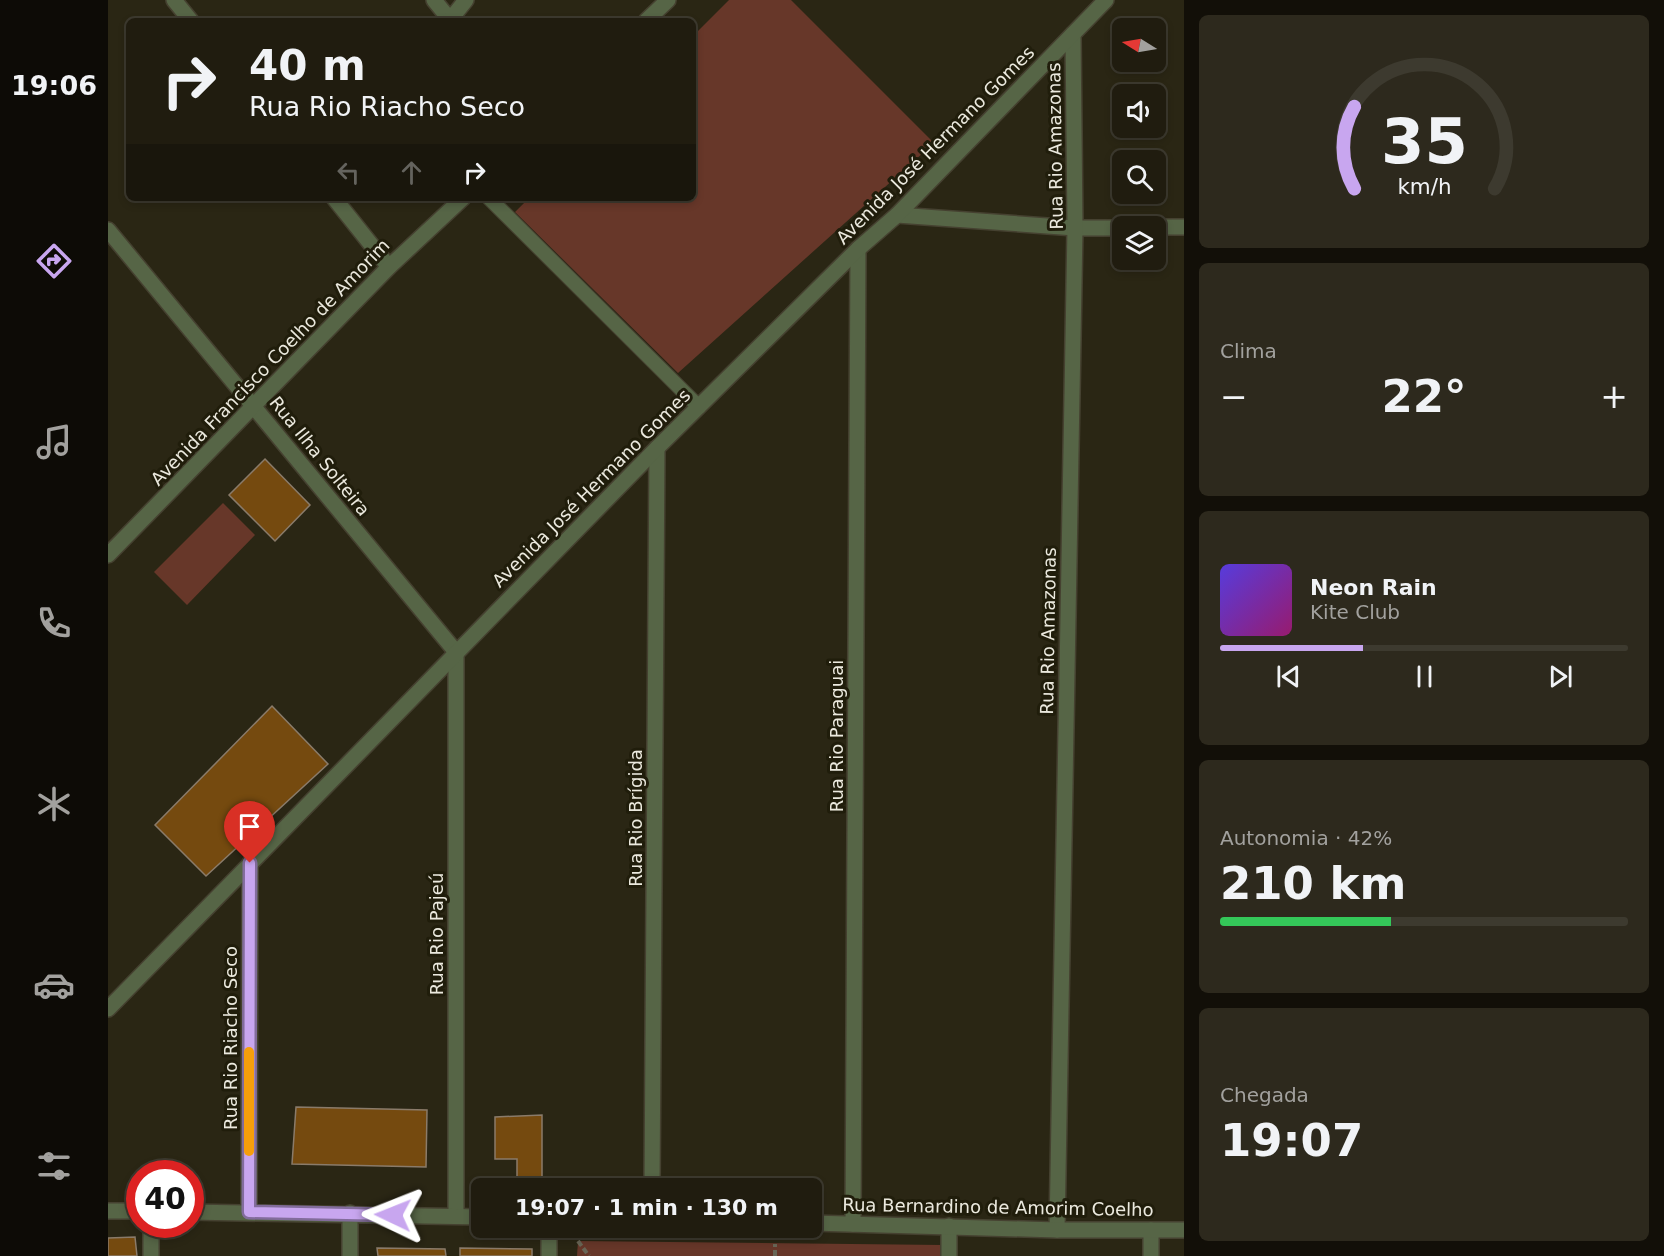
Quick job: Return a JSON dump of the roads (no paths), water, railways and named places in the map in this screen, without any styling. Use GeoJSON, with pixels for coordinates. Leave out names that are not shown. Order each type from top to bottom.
{"type":"FeatureCollection","features":[{"type":"Feature","properties":{"kind":"street"},"geometry":{"type":"LineString","coordinates":[[174,0],[189,18]]}},
{"type":"Feature","properties":{"kind":"street"},"geometry":{"type":"LineString","coordinates":[[434,0],[449,18]]}},
{"type":"Feature","properties":{"kind":"street"},"geometry":{"type":"LineString","coordinates":[[452,18],[466,0]]}},
{"type":"Feature","properties":{"kind":"street"},"geometry":{"type":"LineString","coordinates":[[649,18],[668,0]]}},
{"type":"Feature","properties":{"kind":"street","name":"Avenida José Hermano Gomes"},"geometry":{"type":"LineString","coordinates":[[108,1009],[657,448],[858,249],[897,215],[1106,0]]}},
{"type":"Feature","properties":{"kind":"street","name":"Rua Rio Amazonas"},"geometry":{"type":"LineString","coordinates":[[1058,1230],[1075,228],[1073,34]]}},
{"type":"Feature","properties":{"kind":"street"},"geometry":{"type":"LineString","coordinates":[[336,201],[389,267]]}},
{"type":"Feature","properties":{"kind":"street","name":"Avenida Francisco Coelho de Amorim"},"geometry":{"type":"LineString","coordinates":[[110,550],[389,267],[460,201]]}},
{"type":"Feature","properties":{"kind":"street"},"geometry":{"type":"LineString","coordinates":[[897,215],[1075,228],[1112,228]]}},
{"type":"Feature","properties":{"kind":"street"},"geometry":{"type":"LineString","coordinates":[[1166,227],[1184,227]]}},
{"type":"Feature","properties":{"kind":"street","name":"Rua Ilha Solteira"},"geometry":{"type":"LineString","coordinates":[[108,230],[456,652]]}},
{"type":"Feature","properties":{"kind":"street","name":"Rua Rio Paraguai"},"geometry":{"type":"LineString","coordinates":[[854,1224],[858,249]]}},
{"type":"Feature","properties":{"kind":"street","name":"Rua Rio Brígida"},"geometry":{"type":"LineString","coordinates":[[652,1178],[657,448]]}},
{"type":"Feature","properties":{"kind":"street","name":"Rua Rio Pajeú"},"geometry":{"type":"LineString","coordinates":[[456,652],[456,1216]]}},
{"type":"Feature","properties":{"kind":"street","name":"Rua Rio Riacho Seco"},"geometry":{"type":"LineString","coordinates":[[249,1212],[250,863]]}},
{"type":"Feature","properties":{"kind":"street"},"geometry":{"type":"LineString","coordinates":[[108,1211],[126,1211]]}},
{"type":"Feature","properties":{"kind":"street"},"geometry":{"type":"LineString","coordinates":[[204,1212],[471,1217]]}},
{"type":"Feature","properties":{"kind":"street"},"geometry":{"type":"LineString","coordinates":[[350,1214],[350,1256]]}},
{"type":"Feature","properties":{"kind":"street","name":"Rua Bernardino de Amorim Coelho"},"geometry":{"type":"LineString","coordinates":[[822,1223],[1058,1230],[1184,1230]]}},
{"type":"Feature","properties":{"kind":"street"},"geometry":{"type":"LineString","coordinates":[[949,1226],[949,1256]]}},
{"type":"Feature","properties":{"kind":"street"},"geometry":{"type":"LineString","coordinates":[[1151,1230],[1151,1256]]}},
{"type":"Feature","properties":{"kind":"street"},"geometry":{"type":"LineString","coordinates":[[151,1238],[151,1256]]}},
{"type":"Feature","properties":{"kind":"street"},"geometry":{"type":"LineString","coordinates":[[549,1238],[549,1256]]}},
{"type":"Feature","properties":{"kind":"lane"},"geometry":{"type":"LineString","coordinates":[[492,201],[699,407]]}}]}
